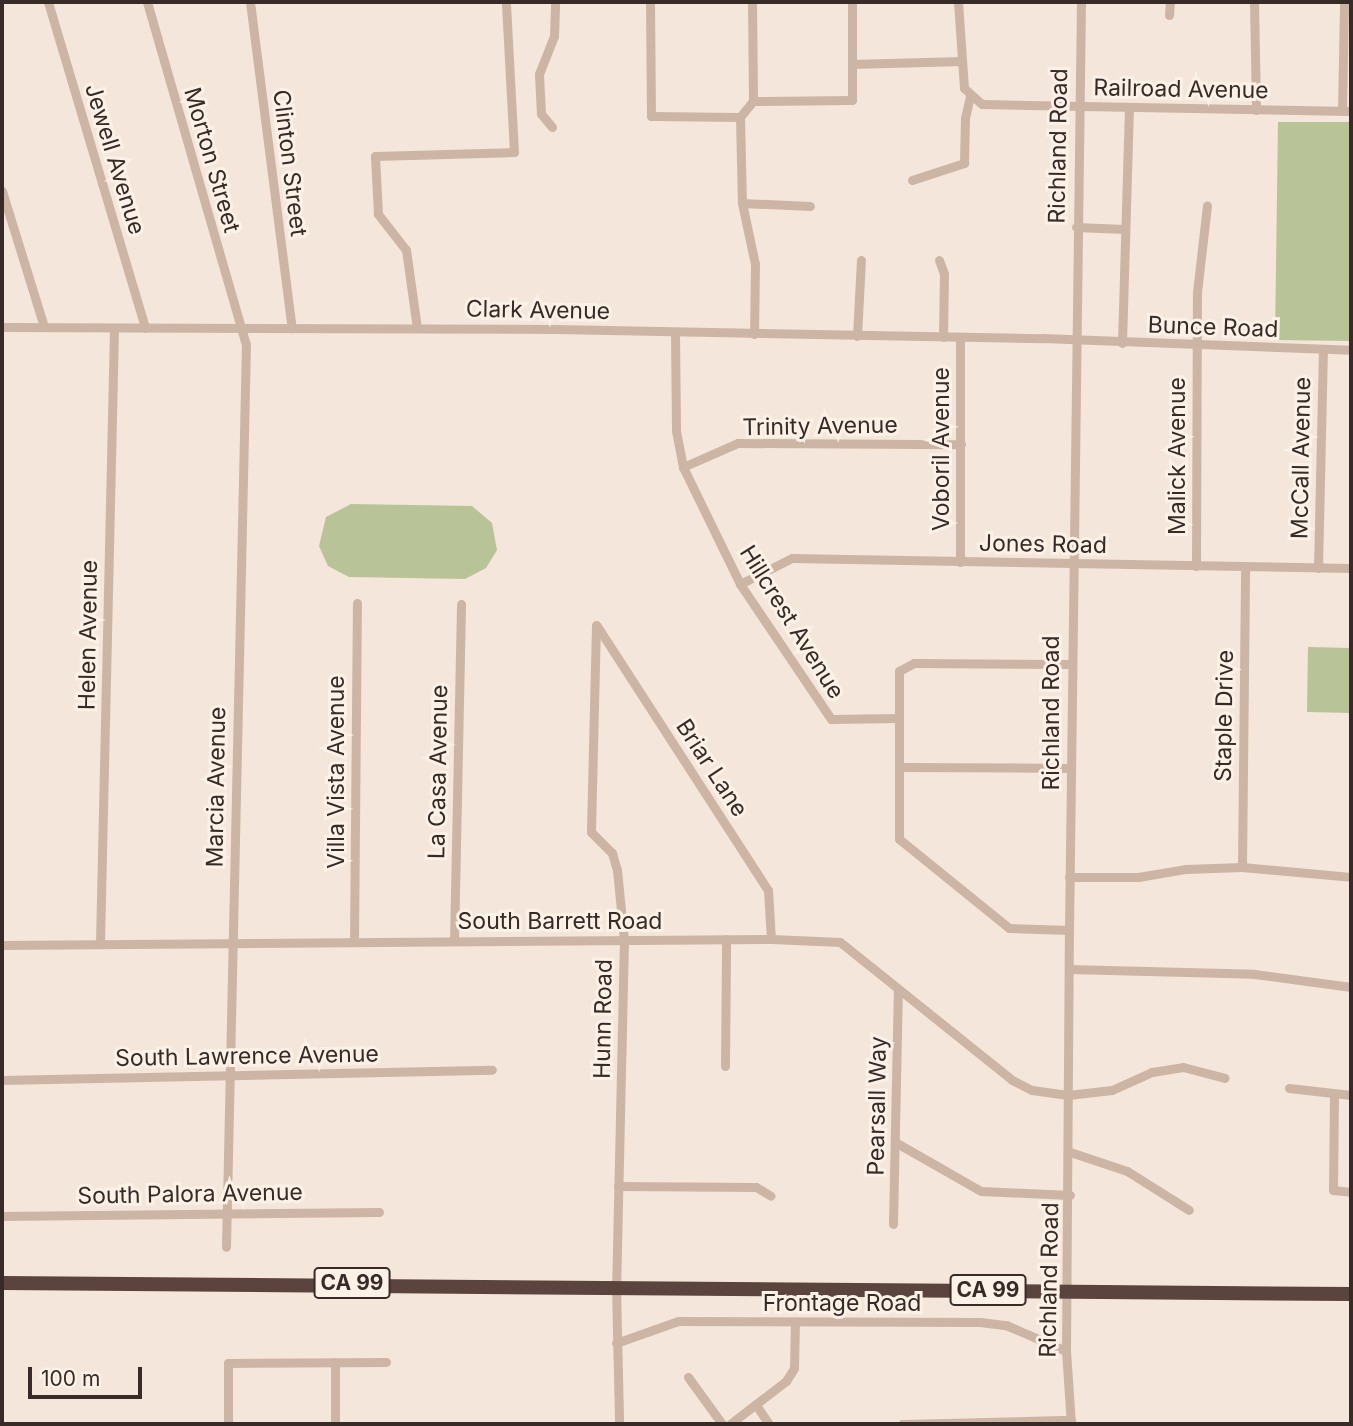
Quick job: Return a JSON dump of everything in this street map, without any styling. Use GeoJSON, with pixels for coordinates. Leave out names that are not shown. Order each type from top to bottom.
{"type":"FeatureCollection","features":[{"type":"Feature","properties":{"kind":"highway","name":"CA 99"},"geometry":{"type":"LineString","coordinates":[[2,1283],[1351,1294]]}},
{"type":"Feature","properties":{"kind":"street","name":"Jewell Avenue"},"geometry":{"type":"LineString","coordinates":[[48,2],[145,328]]}},
{"type":"Feature","properties":{"kind":"street","name":"Morton Street"},"geometry":{"type":"LineString","coordinates":[[147,2],[240,328]]}},
{"type":"Feature","properties":{"kind":"street","name":"Clinton Street"},"geometry":{"type":"LineString","coordinates":[[250,2],[292,328]]}},
{"type":"Feature","properties":{"kind":"street"},"geometry":{"type":"LineString","coordinates":[[417,328],[406,250],[378,214],[375,156],[514,152],[506,2]]}},
{"type":"Feature","properties":{"kind":"street"},"geometry":{"type":"LineString","coordinates":[[551,127],[541,114],[539,74],[554,36],[555,2]]}},
{"type":"Feature","properties":{"kind":"street"},"geometry":{"type":"LineString","coordinates":[[650,2],[652,116],[740,117]]}},
{"type":"Feature","properties":{"kind":"street"},"geometry":{"type":"LineString","coordinates":[[752,2],[753,101],[740,117],[742,204],[755,264],[754,334]]}},
{"type":"Feature","properties":{"kind":"street"},"geometry":{"type":"LineString","coordinates":[[753,101],[852,100],[852,2]]}},
{"type":"Feature","properties":{"kind":"street"},"geometry":{"type":"LineString","coordinates":[[912,180],[964,163],[965,118],[971,97],[964,88],[958,2]]}},
{"type":"Feature","properties":{"kind":"street","name":"Richland Road"},"geometry":{"type":"LineString","coordinates":[[1071,1422],[1066,1351],[1070,1195],[1068,1095],[1071,564],[1081,2]]}},
{"type":"Feature","properties":{"kind":"street"},"geometry":{"type":"LineString","coordinates":[[1170,2],[1170,15]]}},
{"type":"Feature","properties":{"kind":"street"},"geometry":{"type":"LineString","coordinates":[[1254,2],[1256,110]]}},
{"type":"Feature","properties":{"kind":"street"},"geometry":{"type":"LineString","coordinates":[[1344,2],[1347,111]]}},
{"type":"Feature","properties":{"kind":"street"},"geometry":{"type":"LineString","coordinates":[[852,64],[962,61]]}},
{"type":"Feature","properties":{"kind":"street","name":"Railroad Avenue"},"geometry":{"type":"LineString","coordinates":[[971,97],[990,106],[1347,111]]}},
{"type":"Feature","properties":{"kind":"street"},"geometry":{"type":"LineString","coordinates":[[1122,343],[1129,108]]}},
{"type":"Feature","properties":{"kind":"street"},"geometry":{"type":"LineString","coordinates":[[2,191],[44,327]]}},
{"type":"Feature","properties":{"kind":"street"},"geometry":{"type":"LineString","coordinates":[[742,204],[810,206]]}},
{"type":"Feature","properties":{"kind":"street","name":"Malick Avenue"},"geometry":{"type":"LineString","coordinates":[[1196,566],[1198,277],[1207,206]]}},
{"type":"Feature","properties":{"kind":"street"},"geometry":{"type":"LineString","coordinates":[[1076,227],[1125,229]]}},
{"type":"Feature","properties":{"kind":"street"},"geometry":{"type":"LineString","coordinates":[[857,336],[861,260]]}},
{"type":"Feature","properties":{"kind":"street"},"geometry":{"type":"LineString","coordinates":[[939,260],[944,274],[943,337]]}},
{"type":"Feature","properties":{"kind":"street","name":"Clark Avenue"},"geometry":{"type":"LineString","coordinates":[[2,327],[417,328],[1074,339]]}},
{"type":"Feature","properties":{"kind":"street","name":"Helen Avenue"},"geometry":{"type":"LineString","coordinates":[[100,942],[114,328]]}},
{"type":"Feature","properties":{"kind":"street","name":"Marcia Avenue"},"geometry":{"type":"LineString","coordinates":[[226,1247],[246,344],[240,328]]}},
{"type":"Feature","properties":{"kind":"street","name":"Hillcrest Avenue"},"geometry":{"type":"LineString","coordinates":[[675,333],[676,431],[683,467],[740,584],[831,719],[899,718]]}},
{"type":"Feature","properties":{"kind":"street","name":"Voboril Avenue"},"geometry":{"type":"LineString","coordinates":[[960,337],[960,562]]}},
{"type":"Feature","properties":{"kind":"street","name":"Bunce Road"},"geometry":{"type":"LineString","coordinates":[[1074,339],[1197,346],[1351,350]]}},
{"type":"Feature","properties":{"kind":"street","name":"McCall Avenue"},"geometry":{"type":"LineString","coordinates":[[1318,568],[1323,350]]}},
{"type":"Feature","properties":{"kind":"street","name":"Trinity Avenue"},"geometry":{"type":"LineString","coordinates":[[683,467],[738,443],[961,444]]}},
{"type":"Feature","properties":{"kind":"street","name":"Jones Road"},"geometry":{"type":"LineString","coordinates":[[740,584],[792,558],[1351,568]]}},
{"type":"Feature","properties":{"kind":"street","name":"Staple Drive"},"geometry":{"type":"LineString","coordinates":[[1242,867],[1245,566]]}},
{"type":"Feature","properties":{"kind":"street","name":"Villa Vista Avenue"},"geometry":{"type":"LineString","coordinates":[[354,941],[357,603]]}},
{"type":"Feature","properties":{"kind":"street","name":"La Casa Avenue"},"geometry":{"type":"LineString","coordinates":[[454,940],[461,604]]}},
{"type":"Feature","properties":{"kind":"street","name":"Briar Lane"},"geometry":{"type":"LineString","coordinates":[[596,625],[768,890],[771,939]]}},
{"type":"Feature","properties":{"kind":"street","name":"Hunn Road"},"geometry":{"type":"LineString","coordinates":[[596,625],[591,832],[612,853],[617,870],[624,940],[616,1287],[619,1424]]}},
{"type":"Feature","properties":{"kind":"street"},"geometry":{"type":"LineString","coordinates":[[1069,930],[1009,928],[899,839],[899,671],[914,663],[1071,664]]}},
{"type":"Feature","properties":{"kind":"street"},"geometry":{"type":"LineString","coordinates":[[899,767],[1070,768]]}},
{"type":"Feature","properties":{"kind":"street"},"geometry":{"type":"LineString","coordinates":[[1069,877],[1138,877],[1186,869],[1242,867],[1351,877]]}},
{"type":"Feature","properties":{"kind":"street"},"geometry":{"type":"LineString","coordinates":[[725,1066],[726,939]]}},
{"type":"Feature","properties":{"kind":"street","name":"South Barrett Road"},"geometry":{"type":"LineString","coordinates":[[2,945],[100,942],[726,939],[840,942],[1012,1080],[1032,1090],[1068,1095],[1112,1090],[1152,1072],[1182,1067],[1225,1078]]}},
{"type":"Feature","properties":{"kind":"street"},"geometry":{"type":"LineString","coordinates":[[1069,969],[1254,974],[1351,987]]}},
{"type":"Feature","properties":{"kind":"street","name":"Pearsall Way"},"geometry":{"type":"LineString","coordinates":[[894,1224],[898,989]]}},
{"type":"Feature","properties":{"kind":"street","name":"South Lawrence Avenue"},"geometry":{"type":"LineString","coordinates":[[2,1080],[492,1070]]}},
{"type":"Feature","properties":{"kind":"street"},"geometry":{"type":"LineString","coordinates":[[1289,1088],[1351,1095]]}},
{"type":"Feature","properties":{"kind":"street"},"geometry":{"type":"LineString","coordinates":[[1334,1095],[1333,1190],[1351,1192]]}},
{"type":"Feature","properties":{"kind":"street"},"geometry":{"type":"LineString","coordinates":[[895,1142],[981,1191],[1070,1195]]}},
{"type":"Feature","properties":{"kind":"street"},"geometry":{"type":"LineString","coordinates":[[1070,1152],[1127,1171],[1189,1210]]}},
{"type":"Feature","properties":{"kind":"street"},"geometry":{"type":"LineString","coordinates":[[618,1186],[756,1187],[771,1196]]}},
{"type":"Feature","properties":{"kind":"street","name":"South Palora Avenue"},"geometry":{"type":"LineString","coordinates":[[2,1216],[227,1211],[379,1212]]}},
{"type":"Feature","properties":{"kind":"street","name":"Frontage Road"},"geometry":{"type":"LineString","coordinates":[[616,1343],[678,1321],[980,1322],[1006,1325],[1066,1351]]}},
{"type":"Feature","properties":{"kind":"street"},"geometry":{"type":"LineString","coordinates":[[730,1424],[786,1381],[794,1368],[795,1322]]}},
{"type":"Feature","properties":{"kind":"street"},"geometry":{"type":"LineString","coordinates":[[335,1362],[335,1424]]}},
{"type":"Feature","properties":{"kind":"street"},"geometry":{"type":"LineString","coordinates":[[228,1424],[228,1363],[386,1362]]}},
{"type":"Feature","properties":{"kind":"street"},"geometry":{"type":"LineString","coordinates":[[688,1377],[722,1424]]}},
{"type":"Feature","properties":{"kind":"street"},"geometry":{"type":"LineString","coordinates":[[756,1405],[769,1424]]}},
{"type":"Feature","properties":{"kind":"street"},"geometry":{"type":"LineString","coordinates":[[902,1424],[1071,1422]]}},
{"type":"Feature","properties":{"kind":"green space"},"geometry":{"type":"Polygon","coordinates":[[[1278,122],[1351,122],[1351,341],[1275,340],[1278,122]]]}},
{"type":"Feature","properties":{"kind":"green space"},"geometry":{"type":"Polygon","coordinates":[[[351,504],[472,506],[492,523],[497,550],[486,568],[465,579],[349,577],[328,566],[319,546],[326,517],[351,504]]]}},
{"type":"Feature","properties":{"kind":"green space"},"geometry":{"type":"Polygon","coordinates":[[[1308,647],[1351,648],[1351,713],[1307,712],[1308,647]]]}}]}
